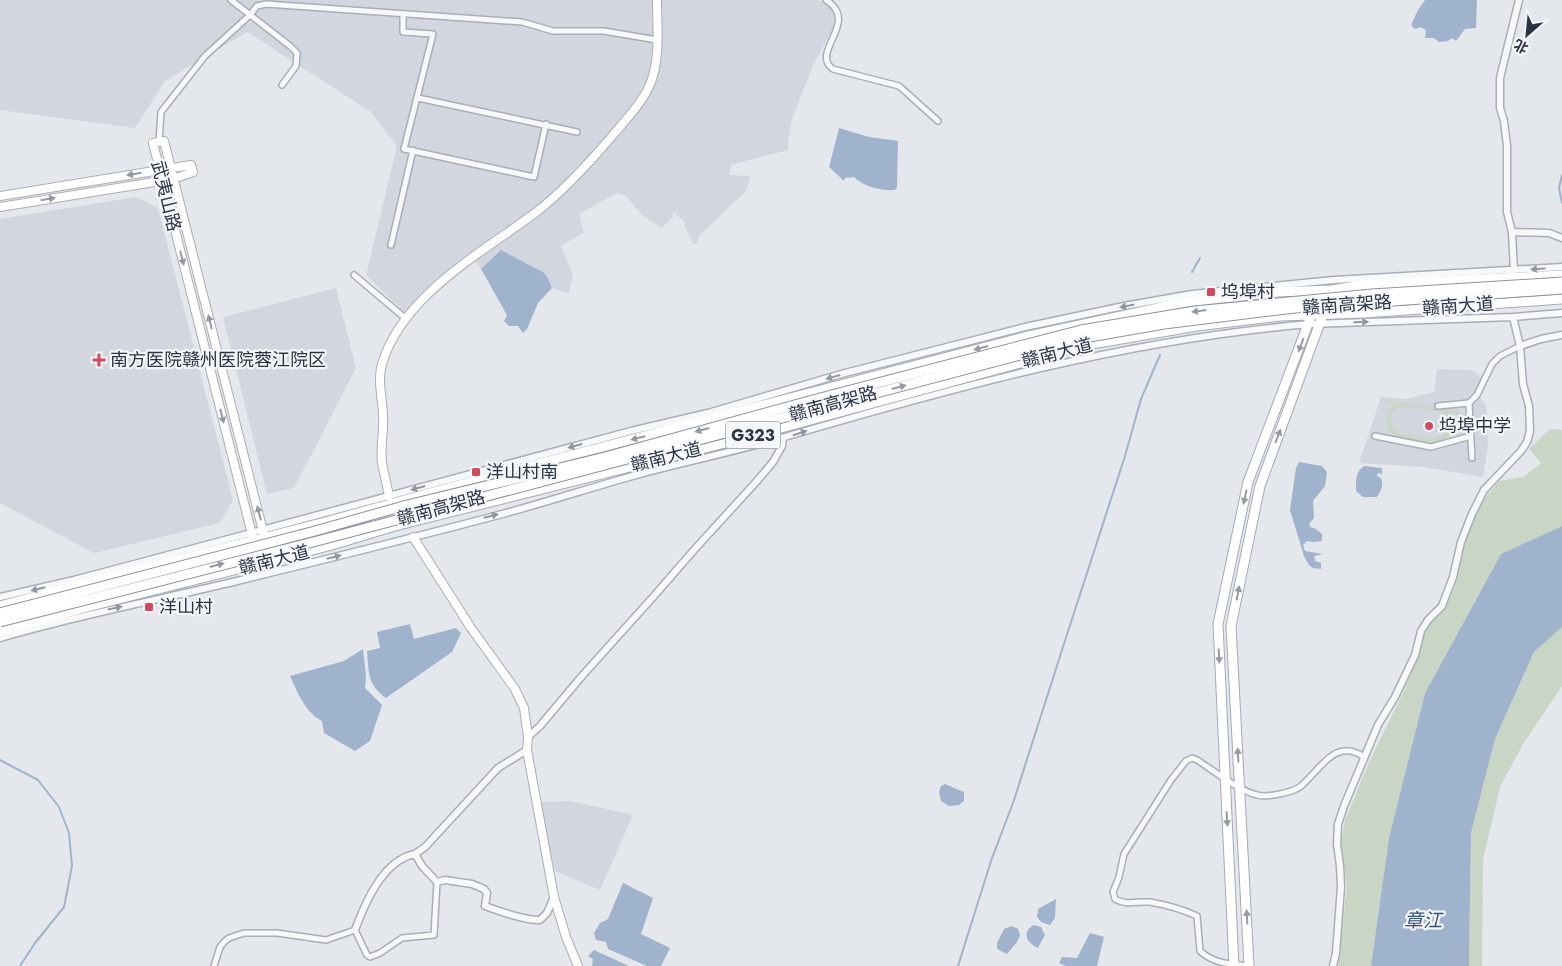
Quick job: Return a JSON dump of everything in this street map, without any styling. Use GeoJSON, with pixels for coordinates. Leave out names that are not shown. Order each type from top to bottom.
{"type":"FeatureCollection","features":[{"type":"Feature","properties":{"kind":"main road"},"geometry":{"type":"LineString","coordinates":[[395,526],[382,462],[384,418],[380,383],[381,367],[395,334],[405,318],[418,304],[473,256],[537,212],[572,180],[601,149],[642,98],[653,76],[656,59],[656,0]]}},
{"type":"Feature","properties":{"kind":"main road","name":"武夷山路"},"geometry":{"type":"LineString","coordinates":[[260,564],[153,144],[159,141],[164,141],[271,561]]}},
{"type":"Feature","properties":{"kind":"main road"},"geometry":{"type":"LineString","coordinates":[[0,196],[191,165],[193,172],[173,179],[0,207]]}},
{"type":"Feature","properties":{"kind":"main road","name":"赣南大道"},"geometry":{"type":"LineString","coordinates":[[0,606],[253,536],[325,522],[389,500],[655,434],[1024,337],[1186,302],[1320,286],[1331,290],[1364,285],[1514,274],[1562,275]]}},
{"type":"Feature","properties":{"kind":"main road"},"geometry":{"type":"LineString","coordinates":[[1249,966],[1231,626],[1260,486],[1321,323],[1334,280]]}},
{"type":"Feature","properties":{"kind":"main road","name":"赣南高架路"},"geometry":{"type":"LineString","coordinates":[[0,613],[406,505],[605,457],[820,398],[1081,330],[1195,311],[1372,294],[1562,282]]}},
{"type":"Feature","properties":{"kind":"main road"},"geometry":{"type":"LineString","coordinates":[[1364,285],[1364,313]]}},
{"type":"Feature","properties":{"kind":"main road"},"geometry":{"type":"LineString","coordinates":[[1234,965],[1218,624],[1248,482],[1310,324],[1320,286]]}},
{"type":"Feature","properties":{"kind":"main road","name":"赣南高架路"},"geometry":{"type":"LineString","coordinates":[[0,622],[340,535],[1084,338],[1164,324],[1295,308],[1562,290]]}},
{"type":"Feature","properties":{"kind":"main road"},"geometry":{"type":"LineString","coordinates":[[1278,292],[1280,316]]}},
{"type":"Feature","properties":{"kind":"main road","name":"赣南大道"},"geometry":{"type":"LineString","coordinates":[[0,631],[332,545],[395,526],[733,440],[1086,345],[1197,326],[1280,316],[1364,313],[1562,299]]}},
{"type":"Feature","properties":{"kind":"main road"},"geometry":{"type":"LineString","coordinates":[[725,415],[733,440]]}},
{"type":"Feature","properties":{"kind":"main road"},"geometry":{"type":"LineString","coordinates":[[655,434],[662,458]]}},
{"type":"Feature","properties":{"kind":"main road"},"geometry":{"type":"LineString","coordinates":[[325,522],[332,545]]}},
{"type":"Feature","properties":{"kind":"main road"},"geometry":{"type":"LineString","coordinates":[[413,537],[471,628],[515,689],[524,708],[528,738],[527,750],[554,897],[576,964]]}},
{"type":"Feature","properties":{"kind":"main road"},"geometry":{"type":"LineString","coordinates":[[88,583],[95,605]]}},
{"type":"Feature","properties":{"kind":"main road"},"geometry":{"type":"LineString","coordinates":[[28,599],[34,622]]}},
{"type":"Feature","properties":{"kind":"street"},"geometry":{"type":"LineString","coordinates":[[231,0],[296,53],[296,66],[282,85]]}},
{"type":"Feature","properties":{"kind":"street"},"geometry":{"type":"LineString","coordinates":[[826,0],[838,11],[839,20],[828,48],[827,59],[829,66],[899,86],[938,121]]}},
{"type":"Feature","properties":{"kind":"street"},"geometry":{"type":"LineString","coordinates":[[1514,274],[1512,232],[1507,212],[1507,146],[1500,108],[1500,78],[1519,0]]}},
{"type":"Feature","properties":{"kind":"street"},"geometry":{"type":"LineString","coordinates":[[159,141],[161,112],[205,56],[250,15],[257,6],[266,4],[522,22],[553,31],[604,31],[657,40]]}},
{"type":"Feature","properties":{"kind":"street"},"geometry":{"type":"LineString","coordinates":[[403,14],[403,32],[433,34],[404,149],[534,177],[546,124]]}},
{"type":"Feature","properties":{"kind":"street"},"geometry":{"type":"LineString","coordinates":[[418,98],[577,132]]}},
{"type":"Feature","properties":{"kind":"street"},"geometry":{"type":"LineString","coordinates":[[391,245],[412,150]]}},
{"type":"Feature","properties":{"kind":"street"},"geometry":{"type":"LineString","coordinates":[[1512,232],[1555,234],[1562,238]]}},
{"type":"Feature","properties":{"kind":"street"},"geometry":{"type":"LineString","coordinates":[[264,534],[631,431],[708,413],[845,373],[1025,327],[1124,306],[1192,294],[1320,286],[1334,280],[1514,274],[1562,267]]}},
{"type":"Feature","properties":{"kind":"street"},"geometry":{"type":"LineString","coordinates":[[354,275],[405,318]]}},
{"type":"Feature","properties":{"kind":"street"},"geometry":{"type":"LineString","coordinates":[[0,638],[85,614],[236,581],[509,512],[638,474],[783,438],[865,413],[1034,368],[1190,338],[1310,324],[1512,317],[1562,313]]}},
{"type":"Feature","properties":{"kind":"street"},"geometry":{"type":"LineString","coordinates":[[1334,966],[1341,887],[1337,844],[1338,824],[1378,725],[1415,655],[1421,632],[1428,620],[1442,606],[1453,577],[1461,542],[1472,514],[1484,490],[1521,451],[1527,442],[1530,431],[1529,406],[1522,384],[1520,346],[1512,317]]}},
{"type":"Feature","properties":{"kind":"street"},"geometry":{"type":"LineString","coordinates":[[1438,406],[1469,402],[1477,395],[1492,364],[1500,356],[1541,338],[1562,335]]}},
{"type":"Feature","properties":{"kind":"street"},"geometry":{"type":"LineString","coordinates":[[1469,402],[1472,458]]}},
{"type":"Feature","properties":{"kind":"street"},"geometry":{"type":"LineString","coordinates":[[1375,436],[1431,446],[1471,436]]}},
{"type":"Feature","properties":{"kind":"street"},"geometry":{"type":"LineString","coordinates":[[528,738],[757,481],[773,462],[782,446],[783,438]]}},
{"type":"Feature","properties":{"kind":"street"},"geometry":{"type":"LineString","coordinates":[[0,597],[253,536]]}},
{"type":"Feature","properties":{"kind":"street"},"geometry":{"type":"LineString","coordinates":[[415,854],[422,866],[437,882],[434,935],[402,938],[370,957],[355,930],[365,905],[392,865],[405,856],[415,854],[425,846],[498,768],[527,750]]}},
{"type":"Feature","properties":{"kind":"street"},"geometry":{"type":"LineString","coordinates":[[1249,966],[1234,965],[1207,958],[1200,951],[1197,916],[1170,906],[1148,902],[1123,904],[1115,899],[1113,892],[1119,877],[1124,854],[1171,780],[1186,760],[1192,758],[1197,760],[1240,788],[1258,796],[1267,796],[1293,791],[1301,786],[1334,753],[1348,751],[1364,757]]}},
{"type":"Feature","properties":{"kind":"street"},"geometry":{"type":"LineString","coordinates":[[437,882],[445,880],[472,884],[484,889],[486,892],[485,906],[500,912],[534,920],[540,920],[544,917],[554,897]]}},
{"type":"Feature","properties":{"kind":"street"},"geometry":{"type":"LineString","coordinates":[[214,966],[220,947],[225,940],[244,933],[277,934],[326,940],[355,930]]}},
{"type":"Feature","properties":{"kind":"shaded area"},"geometry":{"type":"Polygon","coordinates":[[[0,0],[818,0],[828,5],[837,16],[834,27],[815,61],[792,119],[788,150],[731,165],[729,175],[750,176],[747,190],[699,236],[697,244],[693,244],[685,227],[685,222],[673,212],[673,216],[662,228],[643,216],[626,196],[617,193],[579,214],[584,232],[561,246],[573,275],[569,293],[552,288],[548,278],[537,268],[501,250],[481,269],[474,260],[409,317],[366,275],[397,146],[371,112],[247,32],[165,81],[135,128],[0,110],[0,0]]]}},
{"type":"Feature","properties":{"kind":"shaded area","name":"南方医院赣州医院蓉江院区"},"geometry":{"type":"Polygon","coordinates":[[[136,197],[158,208],[233,500],[220,523],[94,553],[0,503],[0,219],[136,197]]]}},
{"type":"Feature","properties":{"kind":"shaded area","name":"南方医院赣州医院蓉江院区"},"geometry":{"type":"Polygon","coordinates":[[[336,288],[356,368],[294,488],[267,494],[223,317],[336,288]]]}},
{"type":"Feature","properties":{"kind":"shaded area","name":"坞埠中学"},"geometry":{"type":"Polygon","coordinates":[[[1437,369],[1471,370],[1482,376],[1476,393],[1486,405],[1488,447],[1483,477],[1424,467],[1359,463],[1381,397],[1405,399],[1434,392],[1437,369]]]}},
{"type":"Feature","properties":{"kind":"shaded area"},"geometry":{"type":"Polygon","coordinates":[[[570,801],[633,815],[600,890],[555,871],[538,802],[570,801]]]}},
{"type":"Feature","properties":{"kind":"green space"},"geometry":{"type":"Polygon","coordinates":[[[1385,401],[1459,411],[1459,414],[1450,413],[1452,429],[1444,441],[1429,444],[1400,438],[1393,434],[1388,427],[1387,417],[1394,405],[1385,403],[1385,401]],[[1401,406],[1392,414],[1391,421],[1394,429],[1399,433],[1422,438],[1433,438],[1441,436],[1447,428],[1448,422],[1442,412],[1401,406]]]}},
{"type":"Feature","properties":{"kind":"green space"},"geometry":{"type":"Polygon","coordinates":[[[1550,429],[1562,430],[1562,526],[1501,554],[1425,693],[1389,838],[1371,966],[1338,966],[1347,886],[1340,846],[1345,820],[1370,760],[1404,691],[1424,635],[1432,622],[1446,608],[1455,585],[1463,546],[1482,501],[1499,481],[1523,477],[1541,463],[1529,449],[1550,429]]]}},
{"type":"Feature","properties":{"kind":"green space"},"geometry":{"type":"Polygon","coordinates":[[[1562,627],[1562,686],[1523,744],[1500,787],[1483,859],[1482,966],[1469,966],[1471,833],[1495,739],[1534,652],[1562,627]]]}},
{"type":"Feature","properties":{"kind":"water"},"geometry":{"type":"Polygon","coordinates":[[[1425,0],[1477,0],[1476,28],[1465,29],[1456,41],[1452,38],[1448,41],[1439,42],[1434,38],[1425,38],[1426,30],[1421,27],[1415,29],[1411,25],[1425,0]]]}},
{"type":"Feature","properties":{"kind":"water"},"geometry":{"type":"Polygon","coordinates":[[[839,128],[869,137],[898,141],[897,187],[895,190],[873,188],[854,177],[845,178],[844,181],[829,167],[839,128]]]}},
{"type":"Feature","properties":{"kind":"water"},"geometry":{"type":"Polygon","coordinates":[[[501,250],[543,272],[552,288],[538,303],[527,329],[523,333],[518,326],[509,326],[504,321],[507,315],[481,269],[501,250]]]}},
{"type":"Feature","properties":{"kind":"water"},"geometry":{"type":"Polygon","coordinates":[[[1299,462],[1322,466],[1327,472],[1325,486],[1313,501],[1314,518],[1309,524],[1310,527],[1322,534],[1322,541],[1307,541],[1303,545],[1305,551],[1323,554],[1314,556],[1315,561],[1321,563],[1321,569],[1313,568],[1309,565],[1304,556],[1290,510],[1296,468],[1299,462]]]}},
{"type":"Feature","properties":{"kind":"water"},"geometry":{"type":"Polygon","coordinates":[[[1364,466],[1382,468],[1382,474],[1378,473],[1377,476],[1381,478],[1382,486],[1377,497],[1363,497],[1356,491],[1356,480],[1361,468],[1364,466]]]}},
{"type":"Feature","properties":{"kind":"water","name":"章江"},"geometry":{"type":"Polygon","coordinates":[[[1562,526],[1562,627],[1534,652],[1495,739],[1471,833],[1469,966],[1371,966],[1389,838],[1425,693],[1501,554],[1562,526]]]}},
{"type":"Feature","properties":{"kind":"water"},"geometry":{"type":"Polygon","coordinates":[[[410,624],[414,639],[456,628],[461,633],[452,652],[386,698],[372,683],[367,651],[380,648],[377,632],[410,624]]]}},
{"type":"Feature","properties":{"kind":"water"},"geometry":{"type":"Polygon","coordinates":[[[363,649],[366,676],[365,688],[382,705],[370,741],[355,751],[324,733],[322,721],[311,713],[299,695],[290,676],[344,661],[363,649]]]}},
{"type":"Feature","properties":{"kind":"water"},"geometry":{"type":"Polygon","coordinates":[[[945,784],[964,792],[964,801],[959,805],[949,806],[941,801],[939,792],[941,786],[945,784]]]}},
{"type":"Feature","properties":{"kind":"water"},"geometry":{"type":"Polygon","coordinates":[[[623,883],[653,898],[641,934],[670,948],[661,966],[647,966],[608,949],[606,942],[596,940],[594,933],[600,923],[608,919],[623,883]]]}},
{"type":"Feature","properties":{"kind":"water"},"geometry":{"type":"Polygon","coordinates":[[[1056,899],[1055,918],[1050,925],[1041,922],[1037,917],[1038,909],[1056,899]]]}},
{"type":"Feature","properties":{"kind":"water"},"geometry":{"type":"Polygon","coordinates":[[[1034,925],[1041,927],[1045,935],[1038,948],[1030,943],[1026,934],[1034,925]]]}},
{"type":"Feature","properties":{"kind":"water"},"geometry":{"type":"Polygon","coordinates":[[[1012,926],[1018,929],[1020,936],[1007,954],[997,949],[997,943],[1004,929],[1012,926]]]}},
{"type":"Feature","properties":{"kind":"water"},"geometry":{"type":"Polygon","coordinates":[[[1090,933],[1104,937],[1097,966],[1066,966],[1059,963],[1062,957],[1077,958],[1090,933]]]}},
{"type":"Feature","properties":{"kind":"water"},"geometry":{"type":"Polygon","coordinates":[[[594,950],[629,966],[592,966],[593,959],[588,956],[594,950]]]}},
{"type":"Feature","properties":{"kind":"waterway"},"geometry":{"type":"LineString","coordinates":[[1562,175],[1559,188],[1562,203]]}},
{"type":"Feature","properties":{"kind":"waterway"},"geometry":{"type":"LineString","coordinates":[[1192,272],[1200,258]]}},
{"type":"Feature","properties":{"kind":"waterway"},"geometry":{"type":"LineString","coordinates":[[958,966],[991,861],[1014,800],[1125,456],[1141,399],[1160,355]]}},
{"type":"Feature","properties":{"kind":"waterway"},"geometry":{"type":"LineString","coordinates":[[0,760],[38,780],[59,807],[69,833],[72,866],[64,907],[35,943],[20,966]]}},
{"type":"Feature","properties":{"kind":"place","name":"坞埠村"},"geometry":{"type":"Point","coordinates":[1211,292]}},
{"type":"Feature","properties":{"kind":"place","name":"南方医院赣州医院蓉江院区"},"geometry":{"type":"Point","coordinates":[99,360]}},
{"type":"Feature","properties":{"kind":"place","name":"坞埠中学"},"geometry":{"type":"Point","coordinates":[1429,426]}},
{"type":"Feature","properties":{"kind":"place","name":"洋山村南"},"geometry":{"type":"Point","coordinates":[476,472]}},
{"type":"Feature","properties":{"kind":"place","name":"洋山村"},"geometry":{"type":"Point","coordinates":[149,607]}}]}
